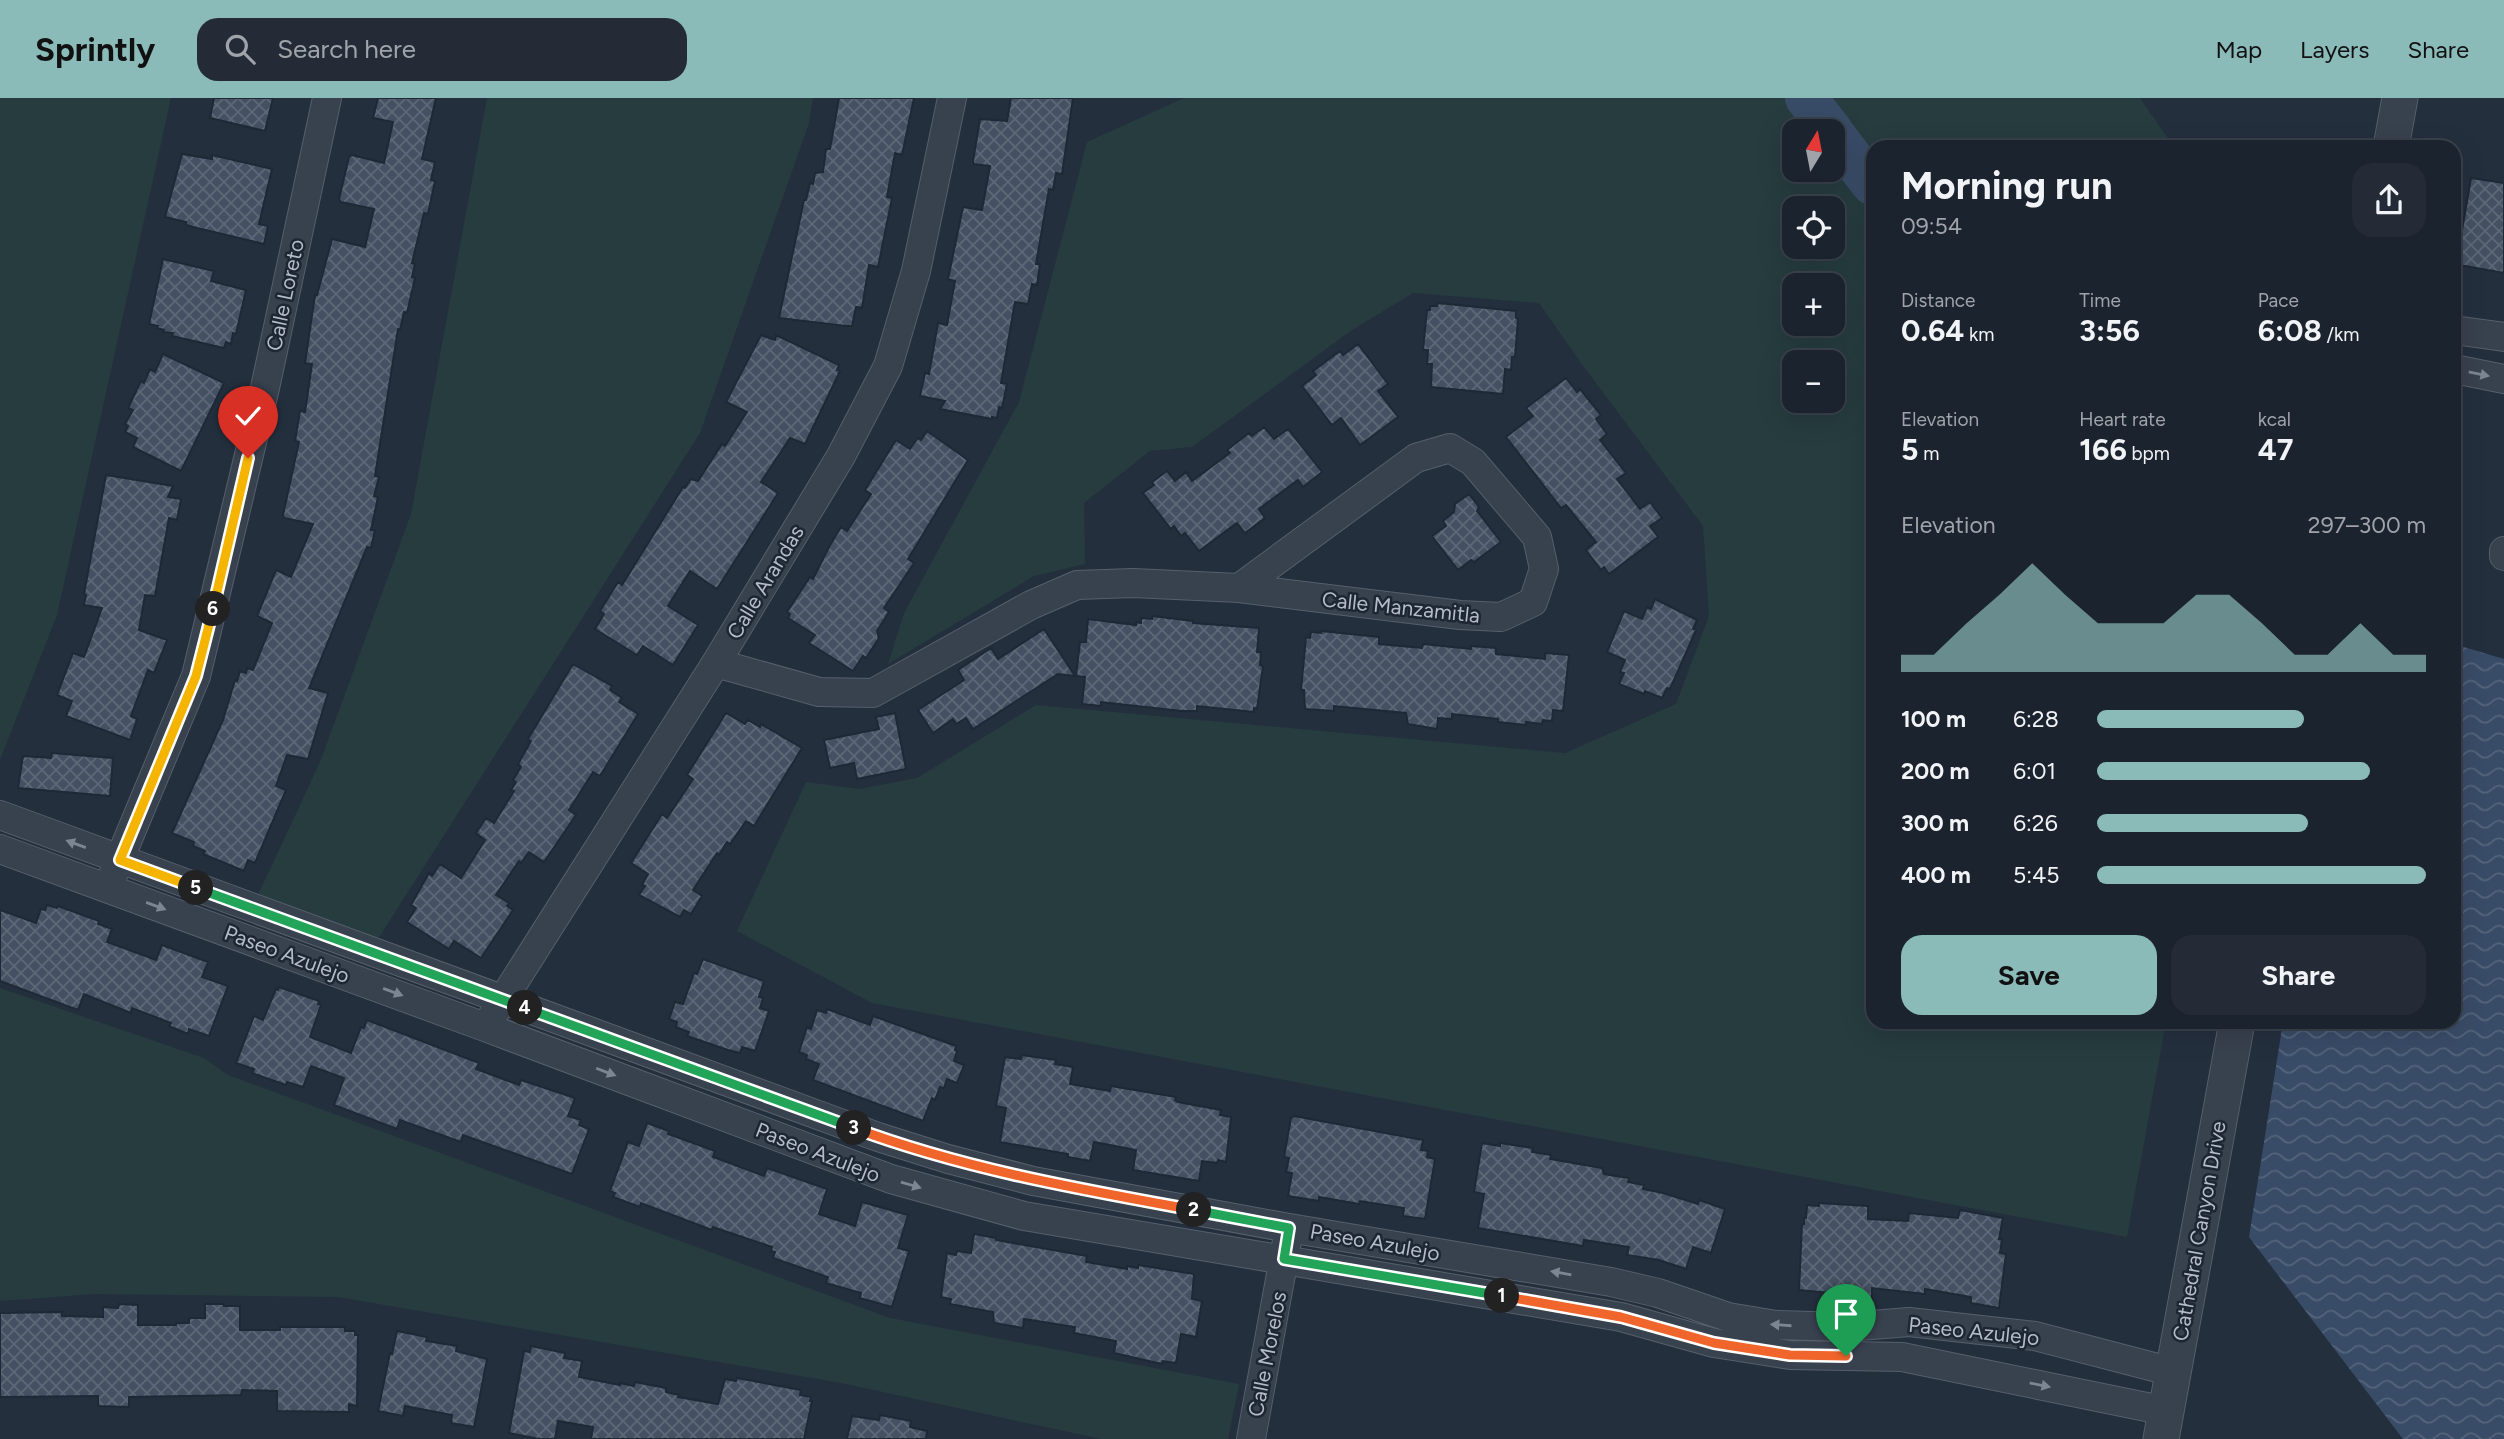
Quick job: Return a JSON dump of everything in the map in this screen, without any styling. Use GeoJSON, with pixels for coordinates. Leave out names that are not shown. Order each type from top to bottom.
{"type":"FeatureCollection","features":[{"type":"Feature","properties":{"kind":"street","name":"Calle Loreto"},"geometry":{"type":"LineString","coordinates":[[108,888],[196,676],[265,388],[327,98]]}},
{"type":"Feature","properties":{"kind":"street","name":"Calle Arandas"},"geometry":{"type":"LineString","coordinates":[[485,1027],[716,663],[841,456],[888,366],[916,271],[952,98]]}},
{"type":"Feature","properties":{"kind":"street"},"geometry":{"type":"LineString","coordinates":[[2392,140],[2400,98]]}},
{"type":"Feature","properties":{"kind":"street"},"geometry":{"type":"LineString","coordinates":[[2461,331],[2504,337]]}},
{"type":"Feature","properties":{"kind":"street"},"geometry":{"type":"LineString","coordinates":[[2461,370],[2504,379]]}},
{"type":"Feature","properties":{"kind":"street","name":"Calle Manzamitla"},"geometry":{"type":"LineString","coordinates":[[716,663],[819,692],[873,693],[1031,605],[1077,586],[1133,583],[1239,588],[1460,615],[1501,617],[1533,602],[1544,569],[1537,537],[1474,462],[1450,448],[1416,458],[1239,588]]}},
{"type":"Feature","properties":{"kind":"street","name":"Paseo Azulejo"},"geometry":{"type":"LineString","coordinates":[[0,815],[878,1137],[1033,1181],[1289,1228],[1611,1282],[1658,1293],[1728,1317],[1776,1325],[1846,1327],[1909,1322],[2035,1336],[2173,1372]]}},
{"type":"Feature","properties":{"kind":"street","name":"Paseo Azulejo"},"geometry":{"type":"LineString","coordinates":[[0,849],[891,1179],[1024,1216],[1621,1317],[1714,1343],[1790,1355],[1902,1357],[2163,1425]]}},
{"type":"Feature","properties":{"kind":"street","name":"Cathedral Canyon Drive"},"geometry":{"type":"LineString","coordinates":[[2163,1425],[2236,1030]]}},
{"type":"Feature","properties":{"kind":"street","name":"Calle Morelos"},"geometry":{"type":"LineString","coordinates":[[1251,1439],[1289,1228]]}},
{"type":"Feature","properties":{"kind":"green space"},"geometry":{"type":"Polygon","coordinates":[[[0,98],[171,98],[57,615],[0,760],[0,98]]]}},
{"type":"Feature","properties":{"kind":"green space"},"geometry":{"type":"Polygon","coordinates":[[[487,98],[813,98],[809,123],[700,433],[378,939],[258,895],[320,762],[411,514],[487,98]]]}},
{"type":"Feature","properties":{"kind":"green space"},"geometry":{"type":"Polygon","coordinates":[[[1184,98],[2140,98],[2169,140],[1866,140],[1866,1029],[2165,1029],[2127,1237],[872,1003],[737,931],[806,782],[859,789],[917,778],[1036,705],[1565,753],[1676,704],[1709,616],[1703,526],[1539,303],[1413,293],[1352,330],[1192,447],[1150,451],[1084,503],[1085,564],[1034,576],[888,664],[904,613],[1019,402],[1087,142],[1184,98]]]}},
{"type":"Feature","properties":{"kind":"green space"},"geometry":{"type":"Polygon","coordinates":[[[0,988],[204,1058],[228,1075],[890,1318],[1239,1384],[1228,1439],[1101,1439],[841,1383],[338,1297],[95,1294],[0,1301],[0,988]]]}},
{"type":"Feature","properties":{"kind":"water"},"geometry":{"type":"Polygon","coordinates":[[[2461,646],[2504,659],[2504,1439],[2403,1439],[2249,1237],[2282,1029],[2461,1029],[2461,646]]]}},
{"type":"Feature","properties":{"kind":"building"},"geometry":{"type":"Polygon","coordinates":[[[214,98],[273,98],[265,131],[210,118],[214,98]]]}},
{"type":"Feature","properties":{"kind":"building"},"geometry":{"type":"Polygon","coordinates":[[[378,98],[436,98],[422,159],[435,162],[431,180],[435,181],[428,214],[424,213],[412,263],[415,264],[412,277],[415,278],[407,313],[404,312],[400,330],[398,329],[375,476],[379,477],[374,496],[378,497],[371,530],[375,530],[371,548],[367,547],[309,688],[328,693],[308,759],[287,755],[276,786],[286,790],[255,863],[248,860],[244,871],[203,854],[205,851],[193,846],[194,842],[172,833],[223,720],[235,680],[237,681],[240,671],[246,673],[247,668],[253,670],[272,623],[257,616],[276,570],[291,577],[313,524],[284,518],[283,515],[299,442],[295,441],[300,411],[305,412],[312,364],[305,363],[315,295],[332,239],[365,247],[374,209],[341,202],[339,199],[349,157],[352,155],[384,163],[393,122],[373,118],[378,98]]]}},
{"type":"Feature","properties":{"kind":"building"},"geometry":{"type":"Polygon","coordinates":[[[839,98],[914,98],[902,155],[895,153],[887,197],[892,198],[878,267],[869,265],[862,308],[856,307],[852,326],[779,318],[804,200],[810,183],[813,184],[815,173],[823,172],[839,98]]]}},
{"type":"Feature","properties":{"kind":"building"},"geometry":{"type":"Polygon","coordinates":[[[1011,98],[1073,98],[1062,174],[1056,173],[1053,190],[1049,189],[1036,264],[1040,264],[1037,285],[1032,284],[1028,304],[1015,302],[1001,383],[1007,384],[1002,408],[999,407],[997,418],[992,419],[940,409],[945,401],[920,396],[925,373],[929,374],[938,323],[947,325],[955,281],[948,279],[963,207],[982,210],[990,166],[974,164],[973,161],[980,119],[1007,121],[1011,98]]]}},
{"type":"Feature","properties":{"kind":"building"},"geometry":{"type":"Polygon","coordinates":[[[182,154],[212,159],[212,155],[272,169],[259,224],[268,226],[264,244],[186,225],[186,222],[165,217],[182,154]]]}},
{"type":"Feature","properties":{"kind":"building"},"geometry":{"type":"Polygon","coordinates":[[[2471,178],[2504,183],[2504,273],[2461,265],[2461,236],[2471,178]]]}},
{"type":"Feature","properties":{"kind":"building"},"geometry":{"type":"Polygon","coordinates":[[[163,259],[214,271],[211,281],[246,290],[236,334],[233,333],[231,344],[226,342],[224,348],[172,336],[173,333],[163,332],[158,326],[149,324],[163,259]]]}},
{"type":"Feature","properties":{"kind":"building"},"geometry":{"type":"Polygon","coordinates":[[[1438,303],[1516,311],[1518,319],[1515,357],[1512,357],[1511,370],[1505,369],[1503,394],[1431,387],[1432,364],[1427,364],[1428,350],[1423,350],[1427,310],[1438,303]]]}},
{"type":"Feature","properties":{"kind":"building"},"geometry":{"type":"Polygon","coordinates":[[[761,335],[775,340],[776,335],[839,365],[837,370],[840,371],[805,444],[790,438],[761,482],[778,493],[717,589],[690,571],[668,606],[698,625],[673,665],[643,646],[637,655],[595,629],[604,614],[600,611],[618,582],[622,585],[683,487],[685,488],[691,479],[698,481],[747,412],[726,402],[761,335]]]}},
{"type":"Feature","properties":{"kind":"building"},"geometry":{"type":"Polygon","coordinates":[[[1358,344],[1388,384],[1378,391],[1398,417],[1360,445],[1341,418],[1332,425],[1302,386],[1316,375],[1313,371],[1340,351],[1343,355],[1358,344]]]}},
{"type":"Feature","properties":{"kind":"building"},"geometry":{"type":"Polygon","coordinates":[[[163,354],[224,383],[181,471],[133,447],[137,438],[125,432],[128,426],[125,424],[133,410],[128,408],[141,381],[144,383],[150,369],[155,372],[163,354]]]}},
{"type":"Feature","properties":{"kind":"building"},"geometry":{"type":"Polygon","coordinates":[[[1566,378],[1577,392],[1580,389],[1601,415],[1596,419],[1607,434],[1600,440],[1626,473],[1617,479],[1640,509],[1650,502],[1662,518],[1650,526],[1658,537],[1609,574],[1604,567],[1601,570],[1586,550],[1596,542],[1566,505],[1561,508],[1506,437],[1533,416],[1526,408],[1566,378]]]}},
{"type":"Feature","properties":{"kind":"building"},"geometry":{"type":"Polygon","coordinates":[[[1264,427],[1274,439],[1288,429],[1322,472],[1303,487],[1298,480],[1259,509],[1265,518],[1245,533],[1237,523],[1199,551],[1185,533],[1181,536],[1174,526],[1171,529],[1143,493],[1167,471],[1175,481],[1186,472],[1192,481],[1230,453],[1227,450],[1249,433],[1252,436],[1264,427]]]}},
{"type":"Feature","properties":{"kind":"building"},"geometry":{"type":"Polygon","coordinates":[[[927,431],[968,460],[908,559],[914,563],[884,608],[889,612],[877,631],[879,638],[866,658],[863,656],[853,671],[809,643],[815,635],[788,618],[790,614],[787,612],[810,577],[813,579],[841,527],[847,531],[871,494],[865,490],[896,440],[910,449],[927,431]]]}},
{"type":"Feature","properties":{"kind":"building"},"geometry":{"type":"Polygon","coordinates":[[[106,475],[173,486],[168,497],[181,499],[177,520],[169,518],[155,596],[145,595],[139,630],[167,640],[154,673],[148,670],[131,716],[137,719],[130,740],[66,716],[72,701],[57,695],[73,653],[84,657],[102,608],[84,605],[84,594],[106,475]]]}},
{"type":"Feature","properties":{"kind":"building"},"geometry":{"type":"Polygon","coordinates":[[[1469,494],[1479,507],[1477,511],[1501,542],[1458,570],[1432,536],[1446,526],[1443,521],[1454,512],[1455,504],[1469,494]]]}},
{"type":"Feature","properties":{"kind":"building"},"geometry":{"type":"Polygon","coordinates":[[[1655,599],[1697,620],[1693,629],[1696,630],[1670,689],[1667,688],[1662,698],[1619,684],[1624,673],[1620,672],[1625,660],[1607,652],[1624,611],[1642,619],[1647,607],[1651,609],[1655,599]]]}},
{"type":"Feature","properties":{"kind":"building"},"geometry":{"type":"Polygon","coordinates":[[[1152,616],[1193,623],[1259,628],[1257,652],[1261,652],[1260,665],[1263,666],[1257,709],[1254,708],[1254,712],[1197,706],[1197,711],[1182,711],[1101,702],[1101,706],[1082,704],[1085,677],[1076,676],[1080,642],[1086,642],[1088,619],[1136,625],[1136,622],[1141,623],[1141,618],[1152,619],[1152,616]]]}},
{"type":"Feature","properties":{"kind":"building"},"geometry":{"type":"Polygon","coordinates":[[[1044,629],[1075,676],[1058,674],[973,729],[966,718],[956,724],[953,719],[933,733],[918,710],[964,680],[958,670],[991,648],[998,659],[1044,629]]]}},
{"type":"Feature","properties":{"kind":"building"},"geometry":{"type":"Polygon","coordinates":[[[1311,632],[1379,637],[1379,644],[1422,648],[1423,644],[1471,649],[1471,646],[1496,648],[1496,654],[1545,659],[1545,653],[1569,655],[1563,711],[1553,710],[1552,721],[1543,720],[1542,724],[1526,722],[1526,725],[1452,714],[1452,719],[1438,718],[1437,729],[1408,724],[1406,713],[1334,706],[1334,711],[1305,709],[1304,690],[1301,690],[1306,637],[1310,638],[1311,632]]]}},
{"type":"Feature","properties":{"kind":"building"},"geometry":{"type":"Polygon","coordinates":[[[573,664],[612,686],[610,690],[622,698],[619,702],[638,714],[600,776],[593,772],[569,810],[576,815],[544,862],[529,852],[521,863],[519,861],[496,895],[509,903],[507,906],[513,910],[481,958],[454,941],[449,949],[407,922],[416,908],[411,905],[429,873],[432,876],[440,864],[461,878],[485,840],[476,833],[486,818],[494,823],[514,791],[511,790],[516,782],[513,780],[521,767],[518,764],[531,741],[528,739],[573,664]]]}},
{"type":"Feature","properties":{"kind":"building"},"geometry":{"type":"Polygon","coordinates":[[[726,713],[745,724],[748,720],[760,727],[761,724],[802,748],[754,826],[746,821],[730,844],[727,842],[719,855],[717,853],[693,890],[702,896],[691,914],[684,910],[680,917],[639,895],[648,874],[631,863],[662,814],[667,818],[693,779],[687,775],[726,713]]]}},
{"type":"Feature","properties":{"kind":"building"},"geometry":{"type":"Polygon","coordinates":[[[895,713],[906,769],[857,779],[854,763],[830,768],[824,740],[879,729],[876,717],[895,713]]]}},
{"type":"Feature","properties":{"kind":"building"},"geometry":{"type":"Polygon","coordinates":[[[52,753],[113,758],[110,796],[18,788],[23,756],[51,758],[52,753]]]}},
{"type":"Feature","properties":{"kind":"building"},"geometry":{"type":"Polygon","coordinates":[[[47,905],[58,906],[99,921],[98,924],[112,929],[107,942],[156,960],[162,945],[208,962],[202,977],[228,986],[209,1036],[189,1029],[188,1034],[169,1026],[171,1023],[132,1008],[131,1013],[84,994],[78,1010],[0,981],[0,910],[36,923],[41,909],[45,910],[47,905]]]}},
{"type":"Feature","properties":{"kind":"building"},"geometry":{"type":"Polygon","coordinates":[[[703,959],[764,981],[759,997],[763,998],[760,1008],[769,1011],[755,1051],[742,1047],[740,1053],[687,1036],[689,1032],[676,1027],[677,1022],[669,1019],[675,1002],[683,1004],[694,973],[697,974],[703,959]]]}},
{"type":"Feature","properties":{"kind":"building"},"geometry":{"type":"Polygon","coordinates":[[[279,987],[319,1001],[318,1004],[321,1005],[310,1037],[351,1053],[361,1027],[364,1028],[367,1020],[479,1063],[476,1069],[519,1085],[521,1080],[575,1098],[568,1116],[581,1120],[579,1125],[589,1129],[572,1174],[463,1135],[461,1142],[400,1120],[397,1129],[334,1105],[344,1078],[311,1066],[303,1087],[287,1082],[286,1085],[252,1073],[254,1069],[236,1063],[254,1016],[263,1020],[279,987]]]}},
{"type":"Feature","properties":{"kind":"building"},"geometry":{"type":"Polygon","coordinates":[[[827,1009],[870,1025],[873,1016],[956,1046],[954,1061],[964,1065],[957,1083],[947,1079],[944,1088],[940,1087],[935,1100],[932,1098],[923,1121],[813,1080],[819,1064],[806,1059],[807,1055],[799,1052],[807,1027],[811,1029],[817,1010],[826,1013],[827,1009]]]}},
{"type":"Feature","properties":{"kind":"building"},"geometry":{"type":"Polygon","coordinates":[[[1022,1055],[1056,1060],[1055,1064],[1073,1067],[1070,1084],[1110,1091],[1111,1086],[1176,1097],[1178,1102],[1221,1110],[1220,1115],[1231,1117],[1226,1162],[1202,1161],[1199,1181],[1133,1170],[1136,1150],[1094,1142],[1090,1161],[1068,1157],[1068,1154],[1000,1142],[1006,1108],[996,1106],[1005,1057],[1021,1059],[1022,1055]]]}},
{"type":"Feature","properties":{"kind":"building"},"geometry":{"type":"Polygon","coordinates":[[[1294,1116],[1423,1140],[1421,1150],[1428,1151],[1427,1157],[1435,1159],[1425,1219],[1403,1216],[1404,1208],[1360,1201],[1359,1204],[1319,1197],[1319,1201],[1288,1196],[1292,1173],[1286,1172],[1289,1158],[1284,1157],[1291,1118],[1294,1116]]]}},
{"type":"Feature","properties":{"kind":"building"},"geometry":{"type":"Polygon","coordinates":[[[647,1123],[669,1131],[668,1134],[715,1151],[713,1157],[764,1176],[767,1168],[827,1189],[819,1214],[855,1226],[862,1202],[908,1215],[898,1248],[909,1251],[892,1307],[860,1298],[861,1293],[826,1283],[828,1277],[773,1258],[775,1252],[771,1251],[772,1247],[713,1227],[712,1230],[641,1203],[640,1207],[613,1197],[615,1193],[610,1191],[628,1142],[639,1146],[647,1123]]]}},
{"type":"Feature","properties":{"kind":"building"},"geometry":{"type":"Polygon","coordinates":[[[1482,1143],[1533,1148],[1532,1152],[1551,1155],[1550,1159],[1602,1168],[1604,1174],[1629,1178],[1628,1182],[1644,1185],[1643,1189],[1698,1204],[1699,1200],[1725,1209],[1711,1253],[1693,1247],[1686,1269],[1659,1260],[1627,1255],[1629,1247],[1584,1240],[1583,1246],[1478,1228],[1484,1194],[1474,1192],[1482,1143]]]}},
{"type":"Feature","properties":{"kind":"building"},"geometry":{"type":"Polygon","coordinates":[[[1819,1203],[1868,1206],[1868,1219],[1908,1221],[1909,1213],[1958,1218],[1960,1210],[2003,1218],[1999,1239],[2002,1239],[2000,1253],[2006,1254],[1999,1308],[1971,1303],[1971,1297],[1925,1289],[1925,1294],[1872,1288],[1872,1299],[1830,1299],[1830,1293],[1799,1290],[1802,1224],[1806,1218],[1807,1205],[1819,1206],[1819,1203]]]}},
{"type":"Feature","properties":{"kind":"building"},"geometry":{"type":"Polygon","coordinates":[[[974,1234],[1087,1256],[1086,1262],[1127,1269],[1127,1266],[1138,1268],[1138,1265],[1194,1274],[1192,1299],[1202,1301],[1196,1337],[1181,1334],[1176,1363],[1163,1361],[1162,1364],[1114,1353],[1116,1341],[1074,1333],[1075,1327],[1024,1319],[1023,1328],[994,1323],[993,1312],[950,1304],[951,1299],[941,1297],[947,1253],[971,1253],[974,1234]]]}},
{"type":"Feature","properties":{"kind":"building"},"geometry":{"type":"Polygon","coordinates":[[[119,1304],[138,1305],[138,1325],[189,1323],[189,1318],[205,1318],[205,1304],[224,1304],[240,1306],[240,1330],[345,1327],[345,1331],[355,1331],[355,1335],[358,1335],[357,1406],[349,1404],[349,1412],[277,1411],[277,1391],[242,1390],[241,1395],[129,1397],[129,1407],[98,1406],[98,1396],[0,1397],[0,1313],[62,1312],[62,1316],[103,1317],[103,1307],[118,1308],[119,1304]]]}},
{"type":"Feature","properties":{"kind":"building"},"geometry":{"type":"Polygon","coordinates":[[[397,1331],[427,1337],[426,1341],[457,1346],[456,1351],[487,1359],[474,1427],[451,1423],[452,1415],[405,1406],[403,1416],[378,1411],[397,1331]]]}},
{"type":"Feature","properties":{"kind":"building"},"geometry":{"type":"Polygon","coordinates":[[[531,1346],[565,1353],[564,1358],[582,1361],[579,1377],[620,1385],[634,1386],[635,1382],[666,1388],[666,1392],[679,1395],[678,1397],[718,1404],[725,1379],[736,1381],[737,1378],[801,1390],[800,1395],[811,1397],[812,1401],[804,1439],[591,1439],[593,1427],[558,1421],[555,1439],[509,1433],[524,1351],[530,1352],[531,1346]]]}},
{"type":"Feature","properties":{"kind":"building"},"geometry":{"type":"Polygon","coordinates":[[[880,1415],[911,1421],[910,1427],[927,1431],[926,1439],[847,1439],[852,1416],[879,1420],[880,1415]]]}},
{"type":"Feature","properties":{"kind":"waterway"},"geometry":{"type":"LineString","coordinates":[[1806,98],[1823,119]]}},
{"type":"Feature","properties":{"kind":"waterway"},"geometry":{"type":"LineString","coordinates":[[1845,149],[1866,176]]}},
{"type":"Feature","properties":{"kind":"route"},"geometry":{"type":"LineString","coordinates":[[248,458],[196,676],[120,860],[878,1137],[1033,1181],[1289,1228],[1284,1259],[1621,1317],[1714,1343],[1790,1355],[1846,1356]]}}]}
